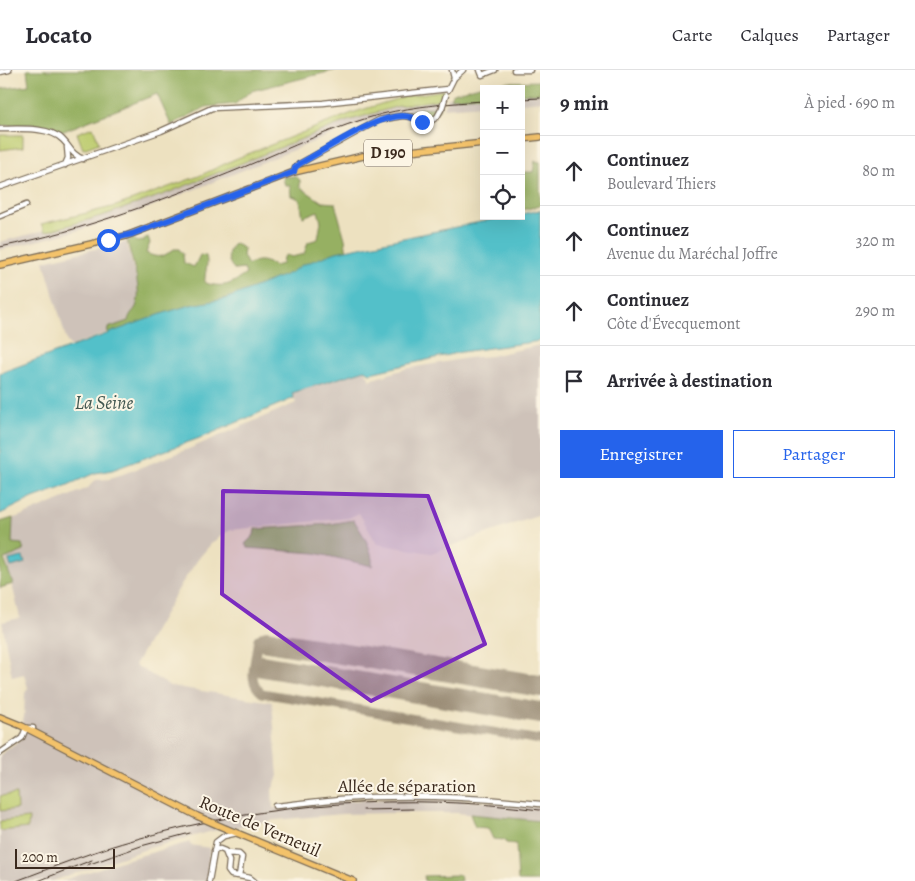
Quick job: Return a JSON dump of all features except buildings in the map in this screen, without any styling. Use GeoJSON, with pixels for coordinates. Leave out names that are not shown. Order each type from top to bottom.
{"type":"FeatureCollection","features":[{"type":"Feature","properties":{"kind":"main road"},"geometry":{"type":"LineString","coordinates":[[525,139],[540,137]]}},
{"type":"Feature","properties":{"kind":"main road","name":"D 190"},"geometry":{"type":"LineString","coordinates":[[0,265],[122,237],[294,172],[363,156],[480,143]]}},
{"type":"Feature","properties":{"kind":"main road","name":"Route de Verneuil"},"geometry":{"type":"LineString","coordinates":[[0,715],[16,719],[156,795]]}},
{"type":"Feature","properties":{"kind":"main road","name":"Route de Verneuil"},"geometry":{"type":"LineString","coordinates":[[0,715],[197,816],[352,881]]}},
{"type":"Feature","properties":{"kind":"street"},"geometry":{"type":"LineString","coordinates":[[0,72],[9,70]]}},
{"type":"Feature","properties":{"kind":"street"},"geometry":{"type":"LineString","coordinates":[[452,70],[454,78]]}},
{"type":"Feature","properties":{"kind":"street"},"geometry":{"type":"LineString","coordinates":[[294,172],[299,164],[379,120],[402,116],[412,117],[422,122],[429,122],[437,118],[448,89],[454,78],[462,70]]}},
{"type":"Feature","properties":{"kind":"street"},"geometry":{"type":"LineString","coordinates":[[480,70],[482,75],[495,70]]}},
{"type":"Feature","properties":{"kind":"street"},"geometry":{"type":"LineString","coordinates":[[515,70],[530,70]]}},
{"type":"Feature","properties":{"kind":"street"},"geometry":{"type":"LineString","coordinates":[[0,188],[166,129],[212,108],[310,104],[448,89]]}},
{"type":"Feature","properties":{"kind":"street"},"geometry":{"type":"LineString","coordinates":[[0,129],[28,129],[51,133],[61,138],[74,154],[83,159]]}},
{"type":"Feature","properties":{"kind":"street"},"geometry":{"type":"LineString","coordinates":[[65,165],[68,158],[67,147]]}},
{"type":"Feature","properties":{"kind":"street"},"geometry":{"type":"LineString","coordinates":[[74,154],[74,162]]}},
{"type":"Feature","properties":{"kind":"street"},"geometry":{"type":"LineString","coordinates":[[68,158],[74,162]]}},
{"type":"Feature","properties":{"kind":"street"},"geometry":{"type":"LineString","coordinates":[[0,216],[26,205]]}},
{"type":"Feature","properties":{"kind":"street"},"geometry":{"type":"LineString","coordinates":[[0,753],[22,738],[26,728],[33,728]]}},
{"type":"Feature","properties":{"kind":"street","name":"Allée de séparation"},"geometry":{"type":"LineString","coordinates":[[274,806],[340,799],[394,797],[449,798],[540,804]]}},
{"type":"Feature","properties":{"kind":"street"},"geometry":{"type":"LineString","coordinates":[[209,881],[218,839],[237,834]]}},
{"type":"Feature","properties":{"kind":"street"},"geometry":{"type":"LineString","coordinates":[[214,851],[222,849],[226,853],[230,861],[228,871],[232,875],[250,878],[254,881]]}},
{"type":"Feature","properties":{"kind":"street"},"geometry":{"type":"LineString","coordinates":[[226,853],[239,854],[242,857],[239,876]]}},
{"type":"Feature","properties":{"kind":"highlighted area"},"geometry":{"type":"Polygon","coordinates":[[[223,491],[428,496],[485,644],[371,701],[222,594],[223,491]]]}},
{"type":"Feature","properties":{"kind":"shaded area"},"geometry":{"type":"Polygon","coordinates":[[[540,91],[540,101],[525,103],[525,92],[540,91]]]}},
{"type":"Feature","properties":{"kind":"shaded area"},"geometry":{"type":"Polygon","coordinates":[[[480,95],[480,105],[444,108],[448,97],[480,95]]]}},
{"type":"Feature","properties":{"kind":"shaded area"},"geometry":{"type":"Polygon","coordinates":[[[442,99],[440,107],[398,113],[356,125],[143,210],[80,230],[0,250],[0,242],[105,215],[165,194],[344,122],[399,106],[442,99]]]}},
{"type":"Feature","properties":{"kind":"shaded area"},"geometry":{"type":"Polygon","coordinates":[[[126,242],[147,318],[71,346],[67,342],[44,261],[126,242]]]}},
{"type":"Feature","properties":{"kind":"shaded area"},"geometry":{"type":"Polygon","coordinates":[[[540,345],[540,515],[431,553],[377,544],[359,513],[349,518],[231,530],[211,544],[199,558],[182,583],[135,665],[170,686],[272,702],[278,777],[272,790],[273,808],[340,801],[450,799],[540,806],[540,821],[457,813],[342,814],[275,820],[213,831],[149,848],[53,881],[0,881],[0,755],[20,740],[24,717],[25,693],[28,688],[24,674],[12,677],[2,622],[20,618],[0,533],[0,523],[88,488],[95,480],[110,479],[191,448],[296,403],[292,393],[365,370],[370,380],[405,369],[491,356],[540,345]]]}},
{"type":"Feature","properties":{"kind":"shaded area"},"geometry":{"type":"Polygon","coordinates":[[[190,842],[190,845],[210,848],[207,881],[61,881],[121,861],[190,842]]]}},
{"type":"Feature","properties":{"kind":"green space"},"geometry":{"type":"Polygon","coordinates":[[[27,70],[336,70],[251,91],[235,104],[206,107],[171,125],[157,94],[61,132],[34,124],[0,126],[0,89],[29,85],[27,70]]]}},
{"type":"Feature","properties":{"kind":"green space"},"geometry":{"type":"Polygon","coordinates":[[[540,81],[540,93],[525,94],[525,85],[494,85],[506,82],[540,81]]]}},
{"type":"Feature","properties":{"kind":"green space"},"geometry":{"type":"Polygon","coordinates":[[[480,86],[480,96],[450,98],[453,93],[480,86]]]}},
{"type":"Feature","properties":{"kind":"green space"},"geometry":{"type":"Polygon","coordinates":[[[445,90],[442,99],[399,106],[344,122],[165,194],[105,215],[45,232],[41,224],[116,206],[199,176],[235,159],[352,113],[406,96],[445,90]]]}},
{"type":"Feature","properties":{"kind":"green space"},"geometry":{"type":"Polygon","coordinates":[[[440,107],[430,118],[402,113],[385,117],[422,108],[440,107]]]}},
{"type":"Feature","properties":{"kind":"green space"},"geometry":{"type":"Polygon","coordinates":[[[93,127],[99,143],[83,149],[77,133],[93,127]]]}},
{"type":"Feature","properties":{"kind":"green space"},"geometry":{"type":"Polygon","coordinates":[[[0,135],[23,135],[23,147],[0,150],[0,135]]]}},
{"type":"Feature","properties":{"kind":"green space"},"geometry":{"type":"Polygon","coordinates":[[[535,161],[540,162],[540,206],[525,209],[525,172],[533,172],[535,161]]]}},
{"type":"Feature","properties":{"kind":"green space"},"geometry":{"type":"Polygon","coordinates":[[[295,176],[300,180],[300,187],[322,202],[335,203],[347,254],[252,290],[107,336],[108,328],[128,321],[137,304],[137,282],[127,241],[134,239],[136,242],[144,241],[148,237],[150,243],[146,253],[154,256],[161,256],[174,249],[179,249],[183,254],[184,263],[194,267],[200,255],[206,256],[205,283],[217,285],[231,283],[246,274],[244,269],[235,270],[230,263],[228,256],[230,249],[235,243],[244,249],[243,256],[248,265],[262,261],[275,266],[282,264],[283,257],[286,255],[292,257],[304,254],[308,242],[318,239],[321,222],[318,211],[303,217],[300,200],[291,196],[290,186],[285,186],[283,177],[295,176]]]}},
{"type":"Feature","properties":{"kind":"green space"},"geometry":{"type":"Polygon","coordinates":[[[13,518],[12,543],[22,544],[24,551],[4,559],[13,584],[0,588],[0,522],[13,518]]]}},
{"type":"Feature","properties":{"kind":"green space"},"geometry":{"type":"Polygon","coordinates":[[[354,520],[369,548],[372,566],[315,553],[248,548],[245,544],[254,535],[255,529],[330,524],[354,520]]]}},
{"type":"Feature","properties":{"kind":"green space"},"geometry":{"type":"Polygon","coordinates":[[[16,794],[17,809],[0,811],[0,796],[16,794]]]}},
{"type":"Feature","properties":{"kind":"green space"},"geometry":{"type":"Polygon","coordinates":[[[470,814],[540,821],[540,881],[518,881],[516,844],[506,843],[505,840],[493,839],[488,828],[475,827],[470,814]]]}},
{"type":"Feature","properties":{"kind":"green space"},"geometry":{"type":"Polygon","coordinates":[[[29,818],[28,828],[0,831],[0,821],[29,818]]]}},
{"type":"Feature","properties":{"kind":"green space"},"geometry":{"type":"Polygon","coordinates":[[[460,875],[461,881],[425,881],[424,876],[460,875]]]}},
{"type":"Feature","properties":{"kind":"water","name":"La Seine"},"geometry":{"type":"Polygon","coordinates":[[[540,210],[540,341],[461,352],[370,373],[365,370],[292,393],[294,398],[205,436],[112,470],[95,473],[33,498],[0,514],[0,373],[164,313],[190,305],[225,299],[336,252],[490,220],[525,220],[525,213],[540,210]]]}},
{"type":"Feature","properties":{"kind":"water"},"geometry":{"type":"Polygon","coordinates":[[[23,557],[25,563],[11,567],[9,560],[23,557]]]}},
{"type":"Feature","properties":{"kind":"taxiway"},"geometry":{"type":"LineString","coordinates":[[254,664],[258,639],[267,641]]}},
{"type":"Feature","properties":{"kind":"taxiway"},"geometry":{"type":"LineString","coordinates":[[262,666],[254,664],[253,672],[253,680],[262,693],[540,740]]}},
{"type":"Feature","properties":{"kind":"runway"},"geometry":{"type":"LineString","coordinates":[[267,641],[540,686]]}},
{"type":"Feature","properties":{"kind":"runway"},"geometry":{"type":"LineString","coordinates":[[262,666],[540,713]]}},
{"type":"Feature","properties":{"kind":"railway"},"geometry":{"type":"LineString","coordinates":[[525,99],[540,98]]}},
{"type":"Feature","properties":{"kind":"railway"},"geometry":{"type":"LineString","coordinates":[[0,247],[63,232],[124,213],[364,119],[420,107],[480,101]]}},
{"type":"Feature","properties":{"kind":"railway"},"geometry":{"type":"LineString","coordinates":[[16,881],[122,843],[186,826],[286,809],[337,804],[438,802],[540,810]]}},
{"type":"Feature","properties":{"kind":"railway"},"geometry":{"type":"LineString","coordinates":[[363,810],[413,809]]}},
{"type":"Feature","properties":{"kind":"railway"},"geometry":{"type":"LineString","coordinates":[[87,865],[141,846],[190,833]]}},
{"type":"Feature","properties":{"kind":"railway"},"geometry":{"type":"LineString","coordinates":[[38,881],[92,860]]}},
{"type":"Feature","properties":{"kind":"route"},"geometry":{"type":"LineString","coordinates":[[108,240],[132,234],[294,172],[299,164],[382,119],[407,116],[422,122]]}}]}
